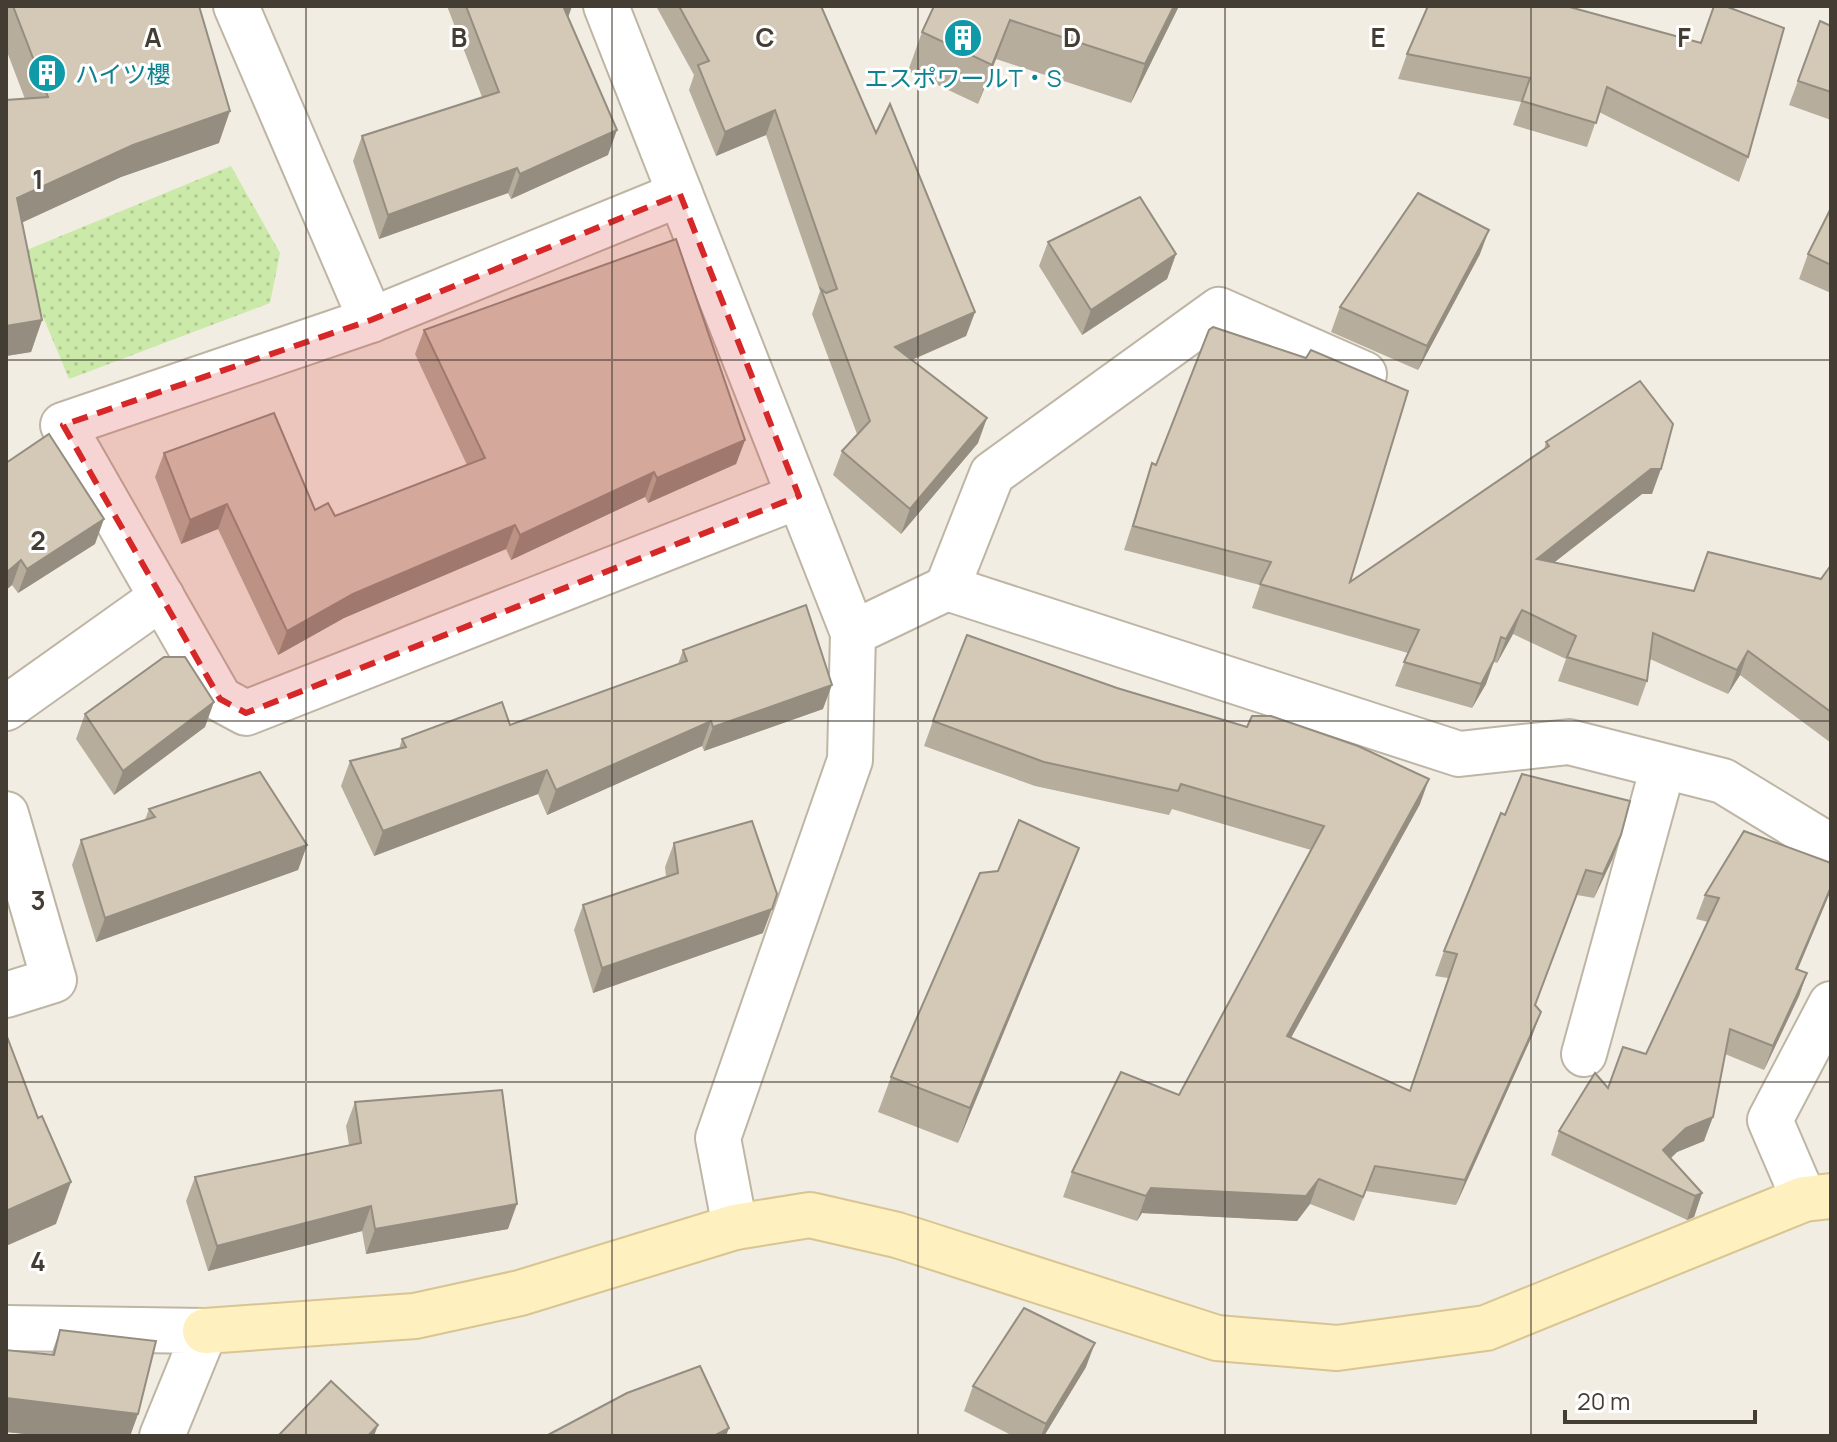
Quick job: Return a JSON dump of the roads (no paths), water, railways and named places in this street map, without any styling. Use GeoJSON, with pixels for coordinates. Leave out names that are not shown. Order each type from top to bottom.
{"type":"FeatureCollection","features":[{"type":"Feature","properties":{"kind":"street"},"geometry":{"type":"LineString","coordinates":[[236,6],[371,320]]}},
{"type":"Feature","properties":{"kind":"street"},"geometry":{"type":"LineString","coordinates":[[606,6],[853,633],[850,760],[718,1138],[735,1227]]}},
{"type":"Feature","properties":{"kind":"street"},"geometry":{"type":"LineString","coordinates":[[680,194],[371,320],[63,425],[220,699],[246,713],[799,496]]}},
{"type":"Feature","properties":{"kind":"street"},"geometry":{"type":"LineString","coordinates":[[853,633],[947,588],[992,474],[1219,310],[1406,392]]}},
{"type":"Feature","properties":{"kind":"street"},"geometry":{"type":"LineString","coordinates":[[947,588],[1459,754],[1569,742],[1723,781],[1831,847]]}},
{"type":"Feature","properties":{"kind":"street"},"geometry":{"type":"LineString","coordinates":[[6,708],[162,597]]}},
{"type":"Feature","properties":{"kind":"street"},"geometry":{"type":"LineString","coordinates":[[1584,1054],[1663,767]]}},
{"type":"Feature","properties":{"kind":"street"},"geometry":{"type":"LineString","coordinates":[[6,814],[54,980],[6,995]]}},
{"type":"Feature","properties":{"kind":"street"},"geometry":{"type":"LineString","coordinates":[[6,1328],[205,1331],[415,1316],[520,1293],[735,1227],[810,1215],[897,1235],[1217,1338],[1337,1348],[1486,1328],[1818,1198],[1770,1120],[1831,1004]]}},
{"type":"Feature","properties":{"kind":"street"},"geometry":{"type":"LineString","coordinates":[[162,1436],[205,1331]]}},
{"type":"Feature","properties":{"kind":"place","name":"エスポワールT・S"},"geometry":{"type":"Point","coordinates":[963,38]}},
{"type":"Feature","properties":{"kind":"place","name":"ハイツ櫻"},"geometry":{"type":"Point","coordinates":[47,73]}}]}
